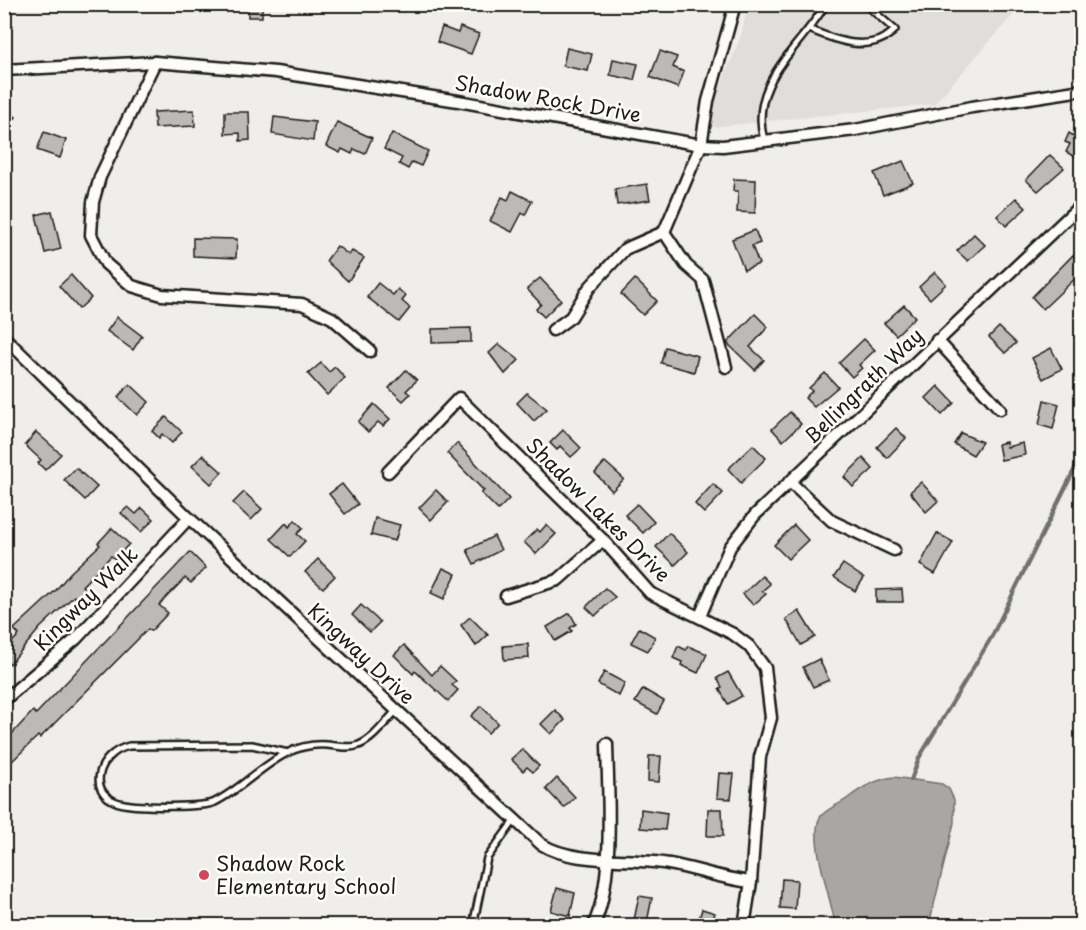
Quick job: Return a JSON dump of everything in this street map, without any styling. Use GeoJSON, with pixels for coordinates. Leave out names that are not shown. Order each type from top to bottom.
{"type":"FeatureCollection","features":[{"type":"Feature","properties":{"kind":"street"},"geometry":{"type":"LineString","coordinates":[[553,330],[571,317],[589,288],[625,249],[664,232],[701,145],[708,101],[735,4]]}},
{"type":"Feature","properties":{"kind":"street"},"geometry":{"type":"LineString","coordinates":[[155,62],[100,177],[93,202],[91,235],[106,264],[132,286],[162,295],[302,304],[332,318],[370,351]]}},
{"type":"Feature","properties":{"kind":"street","name":"Shadow Rock Drive"},"geometry":{"type":"LineString","coordinates":[[4,70],[155,62],[276,72],[458,100],[701,145],[723,146],[855,130],[972,107],[1082,90]]}},
{"type":"Feature","properties":{"kind":"street","name":"Bellingrath Way"},"geometry":{"type":"LineString","coordinates":[[700,616],[730,547],[755,515],[1082,204]]}},
{"type":"Feature","properties":{"kind":"street"},"geometry":{"type":"LineString","coordinates":[[664,232],[686,265],[703,280],[726,367]]}},
{"type":"Feature","properties":{"kind":"street","name":"Kingway Drive"},"geometry":{"type":"LineString","coordinates":[[4,338],[189,518],[514,821],[552,851],[568,855],[667,864],[716,877],[751,882]]}},
{"type":"Feature","properties":{"kind":"street"},"geometry":{"type":"LineString","coordinates":[[937,340],[1000,409]]}},
{"type":"Feature","properties":{"kind":"street","name":"Shadow Lakes Drive"},"geometry":{"type":"LineString","coordinates":[[388,472],[459,398],[603,540],[650,593],[667,603],[700,616],[749,646],[765,668],[770,687],[771,718],[760,757],[751,882],[744,926]]}},
{"type":"Feature","properties":{"kind":"street"},"geometry":{"type":"LineString","coordinates":[[790,482],[832,521],[894,550]]}},
{"type":"Feature","properties":{"kind":"street","name":"Kingway Walk"},"geometry":{"type":"LineString","coordinates":[[4,700],[76,639],[189,518]]}},
{"type":"Feature","properties":{"kind":"street"},"geometry":{"type":"LineString","coordinates":[[506,596],[558,580],[603,540]]}},
{"type":"Feature","properties":{"kind":"street"},"geometry":{"type":"LineString","coordinates":[[593,926],[602,903],[606,858],[607,744]]}},
{"type":"Feature","properties":{"kind":"lane"},"geometry":{"type":"LineString","coordinates":[[764,140],[759,110],[766,90],[785,58],[826,4]]}},
{"type":"Feature","properties":{"kind":"lane"},"geometry":{"type":"LineString","coordinates":[[809,29],[840,42],[862,44],[885,40],[895,30],[865,4]]}},
{"type":"Feature","properties":{"kind":"lane"},"geometry":{"type":"LineString","coordinates":[[288,753],[252,745],[129,746],[115,751],[105,760],[99,776],[100,787],[111,799],[126,805],[204,806],[217,801],[272,761],[288,753],[316,745],[359,745],[372,737],[396,711]]}},
{"type":"Feature","properties":{"kind":"lane"},"geometry":{"type":"LineString","coordinates":[[473,926],[487,858],[514,821]]}},
{"type":"Feature","properties":{"kind":"shaded area"},"geometry":{"type":"Polygon","coordinates":[[[748,5],[1022,5],[934,104],[703,128],[741,36],[748,5]]]}},
{"type":"Feature","properties":{"kind":"shaded area"},"geometry":{"type":"Polygon","coordinates":[[[894,777],[942,784],[949,789],[954,800],[954,823],[929,925],[835,925],[818,852],[817,825],[827,810],[864,787],[894,777]]]}},
{"type":"Feature","properties":{"kind":"building"},"geometry":{"type":"Polygon","coordinates":[[[248,4],[262,4],[262,17],[248,17],[248,4]]]}},
{"type":"Feature","properties":{"kind":"building"},"geometry":{"type":"Polygon","coordinates":[[[442,27],[458,33],[460,27],[479,34],[471,54],[437,42],[442,27]]]}},
{"type":"Feature","properties":{"kind":"building"},"geometry":{"type":"Polygon","coordinates":[[[567,48],[592,54],[588,71],[563,66],[567,48]]]}},
{"type":"Feature","properties":{"kind":"building"},"geometry":{"type":"Polygon","coordinates":[[[660,51],[677,57],[673,67],[684,72],[678,88],[650,77],[660,51]]]}},
{"type":"Feature","properties":{"kind":"building"},"geometry":{"type":"Polygon","coordinates":[[[613,59],[638,64],[634,80],[610,75],[613,59]]]}},
{"type":"Feature","properties":{"kind":"building"},"geometry":{"type":"Polygon","coordinates":[[[4,107],[16,117],[4,131],[4,107]]]}},
{"type":"Feature","properties":{"kind":"building"},"geometry":{"type":"Polygon","coordinates":[[[194,110],[195,126],[155,128],[154,112],[194,110]]]}},
{"type":"Feature","properties":{"kind":"building"},"geometry":{"type":"Polygon","coordinates":[[[225,112],[249,112],[250,140],[240,141],[240,133],[225,134],[225,112]]]}},
{"type":"Feature","properties":{"kind":"building"},"geometry":{"type":"Polygon","coordinates":[[[274,117],[315,122],[313,141],[272,134],[274,117]]]}},
{"type":"Feature","properties":{"kind":"building"},"geometry":{"type":"Polygon","coordinates":[[[337,122],[372,138],[365,154],[354,149],[352,154],[342,149],[340,153],[326,146],[337,122]]]}},
{"type":"Feature","properties":{"kind":"building"},"geometry":{"type":"Polygon","coordinates":[[[1082,122],[1082,151],[1077,158],[1066,152],[1070,144],[1065,142],[1069,133],[1074,136],[1082,122]]]}},
{"type":"Feature","properties":{"kind":"building"},"geometry":{"type":"Polygon","coordinates":[[[44,132],[66,140],[60,158],[37,150],[44,132]]]}},
{"type":"Feature","properties":{"kind":"building"},"geometry":{"type":"Polygon","coordinates":[[[392,133],[428,151],[421,166],[412,162],[408,169],[399,164],[402,158],[384,149],[392,133]]]}},
{"type":"Feature","properties":{"kind":"building"},"geometry":{"type":"Polygon","coordinates":[[[1050,155],[1064,168],[1038,191],[1026,180],[1050,155]]]}},
{"type":"Feature","properties":{"kind":"building"},"geometry":{"type":"Polygon","coordinates":[[[903,161],[913,183],[883,195],[874,173],[903,161]]]}},
{"type":"Feature","properties":{"kind":"building"},"geometry":{"type":"Polygon","coordinates":[[[734,179],[756,180],[755,213],[737,212],[738,191],[733,191],[734,179]]]}},
{"type":"Feature","properties":{"kind":"building"},"geometry":{"type":"Polygon","coordinates":[[[647,184],[650,200],[617,205],[615,189],[647,184]]]}},
{"type":"Feature","properties":{"kind":"building"},"geometry":{"type":"Polygon","coordinates":[[[512,191],[532,201],[525,215],[522,213],[512,232],[490,221],[502,197],[508,200],[512,191]]]}},
{"type":"Feature","properties":{"kind":"building"},"geometry":{"type":"Polygon","coordinates":[[[1016,198],[1026,208],[1006,226],[997,216],[1016,198]]]}},
{"type":"Feature","properties":{"kind":"building"},"geometry":{"type":"Polygon","coordinates":[[[52,211],[61,249],[45,253],[36,215],[52,211]]]}},
{"type":"Feature","properties":{"kind":"building"},"geometry":{"type":"Polygon","coordinates":[[[755,230],[760,243],[752,246],[759,264],[744,270],[732,239],[755,230]]]}},
{"type":"Feature","properties":{"kind":"building"},"geometry":{"type":"Polygon","coordinates":[[[974,234],[985,245],[968,261],[957,251],[974,234]]]}},
{"type":"Feature","properties":{"kind":"building"},"geometry":{"type":"Polygon","coordinates":[[[193,238],[237,239],[236,258],[193,256],[193,238]]]}},
{"type":"Feature","properties":{"kind":"building"},"geometry":{"type":"Polygon","coordinates":[[[337,246],[349,255],[352,251],[364,258],[348,281],[326,261],[337,246]]]}},
{"type":"Feature","properties":{"kind":"building"},"geometry":{"type":"Polygon","coordinates":[[[1082,254],[1082,272],[1043,309],[1032,297],[1073,255],[1076,259],[1082,254]]]}},
{"type":"Feature","properties":{"kind":"building"},"geometry":{"type":"Polygon","coordinates":[[[935,272],[946,284],[930,299],[919,287],[935,272]]]}},
{"type":"Feature","properties":{"kind":"building"},"geometry":{"type":"Polygon","coordinates":[[[71,275],[91,298],[79,309],[59,286],[71,275]]]}},
{"type":"Feature","properties":{"kind":"building"},"geometry":{"type":"Polygon","coordinates":[[[540,278],[561,300],[544,317],[536,309],[541,304],[527,289],[540,278]]]}},
{"type":"Feature","properties":{"kind":"building"},"geometry":{"type":"Polygon","coordinates":[[[635,279],[657,301],[643,315],[621,294],[635,279]]]}},
{"type":"Feature","properties":{"kind":"building"},"geometry":{"type":"Polygon","coordinates":[[[378,283],[393,295],[398,289],[406,296],[402,301],[410,308],[399,322],[367,297],[378,283]]]}},
{"type":"Feature","properties":{"kind":"building"},"geometry":{"type":"Polygon","coordinates":[[[904,305],[915,317],[896,335],[884,323],[904,305]]]}},
{"type":"Feature","properties":{"kind":"building"},"geometry":{"type":"Polygon","coordinates":[[[755,314],[768,327],[750,347],[764,360],[755,370],[727,343],[755,314]]]}},
{"type":"Feature","properties":{"kind":"building"},"geometry":{"type":"Polygon","coordinates":[[[117,317],[142,336],[133,350],[107,331],[117,317]]]}},
{"type":"Feature","properties":{"kind":"building"},"geometry":{"type":"Polygon","coordinates":[[[999,327],[1016,343],[1005,353],[989,337],[999,327]]]}},
{"type":"Feature","properties":{"kind":"building"},"geometry":{"type":"Polygon","coordinates":[[[471,328],[471,342],[432,343],[432,329],[471,328]]]}},
{"type":"Feature","properties":{"kind":"building"},"geometry":{"type":"Polygon","coordinates":[[[864,339],[875,350],[859,365],[862,368],[852,377],[839,363],[864,339]]]}},
{"type":"Feature","properties":{"kind":"building"},"geometry":{"type":"Polygon","coordinates":[[[499,344],[519,360],[505,374],[489,353],[499,344]]]}},
{"type":"Feature","properties":{"kind":"building"},"geometry":{"type":"Polygon","coordinates":[[[665,347],[698,356],[694,372],[661,363],[665,347]]]}},
{"type":"Feature","properties":{"kind":"building"},"geometry":{"type":"Polygon","coordinates":[[[1051,348],[1062,369],[1043,379],[1032,358],[1051,348]]]}},
{"type":"Feature","properties":{"kind":"building"},"geometry":{"type":"Polygon","coordinates":[[[321,363],[329,372],[335,367],[345,378],[327,395],[308,374],[321,363]]]}},
{"type":"Feature","properties":{"kind":"building"},"geometry":{"type":"Polygon","coordinates":[[[406,370],[417,380],[406,391],[410,394],[403,401],[389,388],[406,370]]]}},
{"type":"Feature","properties":{"kind":"building"},"geometry":{"type":"Polygon","coordinates":[[[825,373],[838,387],[814,407],[805,398],[812,391],[809,388],[825,373]]]}},
{"type":"Feature","properties":{"kind":"building"},"geometry":{"type":"Polygon","coordinates":[[[130,384],[149,402],[137,415],[118,397],[130,384]]]}},
{"type":"Feature","properties":{"kind":"building"},"geometry":{"type":"Polygon","coordinates":[[[938,386],[954,403],[942,415],[926,398],[938,386]]]}},
{"type":"Feature","properties":{"kind":"building"},"geometry":{"type":"Polygon","coordinates":[[[527,393],[547,409],[534,421],[517,403],[527,393]]]}},
{"type":"Feature","properties":{"kind":"building"},"geometry":{"type":"Polygon","coordinates":[[[1044,400],[1059,404],[1053,429],[1039,425],[1044,400]]]}},
{"type":"Feature","properties":{"kind":"building"},"geometry":{"type":"Polygon","coordinates":[[[374,404],[390,419],[383,426],[378,422],[368,432],[358,422],[374,404]]]}},
{"type":"Feature","properties":{"kind":"building"},"geometry":{"type":"Polygon","coordinates":[[[790,412],[801,424],[783,441],[772,429],[790,412]]]}},
{"type":"Feature","properties":{"kind":"building"},"geometry":{"type":"Polygon","coordinates":[[[166,417],[182,432],[172,443],[162,434],[159,438],[152,431],[166,417]]]}},
{"type":"Feature","properties":{"kind":"building"},"geometry":{"type":"Polygon","coordinates":[[[896,428],[906,438],[887,458],[877,447],[896,428]]]}},
{"type":"Feature","properties":{"kind":"building"},"geometry":{"type":"Polygon","coordinates":[[[563,430],[581,448],[571,457],[560,446],[557,450],[550,443],[563,430]]]}},
{"type":"Feature","properties":{"kind":"building"},"geometry":{"type":"Polygon","coordinates":[[[36,432],[61,454],[45,470],[38,463],[41,460],[25,445],[36,432]]]}},
{"type":"Feature","properties":{"kind":"building"},"geometry":{"type":"Polygon","coordinates":[[[961,433],[982,442],[973,455],[954,444],[961,433]]]}},
{"type":"Feature","properties":{"kind":"building"},"geometry":{"type":"Polygon","coordinates":[[[1006,442],[1007,447],[1023,443],[1025,455],[1001,460],[998,444],[1006,442]]]}},
{"type":"Feature","properties":{"kind":"building"},"geometry":{"type":"Polygon","coordinates":[[[457,443],[509,499],[498,510],[481,493],[484,491],[447,453],[457,443]]]}},
{"type":"Feature","properties":{"kind":"building"},"geometry":{"type":"Polygon","coordinates":[[[753,445],[766,458],[741,483],[728,469],[753,445]]]}},
{"type":"Feature","properties":{"kind":"building"},"geometry":{"type":"Polygon","coordinates":[[[203,455],[222,472],[211,484],[192,466],[203,455]]]}},
{"type":"Feature","properties":{"kind":"building"},"geometry":{"type":"Polygon","coordinates":[[[863,458],[873,469],[853,487],[844,477],[863,458]]]}},
{"type":"Feature","properties":{"kind":"building"},"geometry":{"type":"Polygon","coordinates":[[[605,462],[624,479],[612,491],[595,473],[605,462]]]}},
{"type":"Feature","properties":{"kind":"building"},"geometry":{"type":"Polygon","coordinates":[[[76,468],[97,487],[85,500],[64,480],[76,468]]]}},
{"type":"Feature","properties":{"kind":"building"},"geometry":{"type":"Polygon","coordinates":[[[921,482],[938,501],[926,512],[910,492],[921,482]]]}},
{"type":"Feature","properties":{"kind":"building"},"geometry":{"type":"Polygon","coordinates":[[[342,484],[358,504],[345,514],[329,494],[342,484]]]}},
{"type":"Feature","properties":{"kind":"building"},"geometry":{"type":"Polygon","coordinates":[[[713,484],[723,493],[704,513],[695,504],[713,484]]]}},
{"type":"Feature","properties":{"kind":"building"},"geometry":{"type":"Polygon","coordinates":[[[436,490],[448,502],[431,520],[419,508],[436,490]]]}},
{"type":"Feature","properties":{"kind":"building"},"geometry":{"type":"Polygon","coordinates":[[[244,492],[262,509],[251,520],[233,503],[244,492]]]}},
{"type":"Feature","properties":{"kind":"building"},"geometry":{"type":"Polygon","coordinates":[[[637,504],[654,522],[643,533],[625,515],[637,504]]]}},
{"type":"Feature","properties":{"kind":"building"},"geometry":{"type":"Polygon","coordinates":[[[128,507],[136,514],[142,508],[154,519],[141,532],[121,513],[128,507]]]}},
{"type":"Feature","properties":{"kind":"building"},"geometry":{"type":"Polygon","coordinates":[[[375,518],[400,525],[395,541],[371,535],[375,518]]]}},
{"type":"Feature","properties":{"kind":"building"},"geometry":{"type":"Polygon","coordinates":[[[295,520],[303,528],[297,534],[305,541],[290,557],[271,539],[286,523],[289,527],[295,520]]]}},
{"type":"Feature","properties":{"kind":"building"},"geometry":{"type":"Polygon","coordinates":[[[546,525],[556,534],[536,554],[524,542],[537,529],[540,532],[546,525]]]}},
{"type":"Feature","properties":{"kind":"building"},"geometry":{"type":"Polygon","coordinates":[[[794,525],[808,540],[788,559],[774,545],[794,525]]]}},
{"type":"Feature","properties":{"kind":"building"},"geometry":{"type":"Polygon","coordinates":[[[112,528],[129,544],[115,559],[111,556],[82,586],[86,589],[77,599],[74,596],[40,628],[10,664],[4,658],[4,650],[19,635],[14,629],[100,545],[98,543],[112,528]]]}},
{"type":"Feature","properties":{"kind":"building"},"geometry":{"type":"Polygon","coordinates":[[[669,533],[688,552],[675,565],[656,547],[669,533]]]}},
{"type":"Feature","properties":{"kind":"building"},"geometry":{"type":"Polygon","coordinates":[[[937,533],[953,542],[935,574],[920,565],[937,533]]]}},
{"type":"Feature","properties":{"kind":"building"},"geometry":{"type":"Polygon","coordinates":[[[494,536],[501,550],[474,564],[467,550],[494,536]]]}},
{"type":"Feature","properties":{"kind":"building"},"geometry":{"type":"Polygon","coordinates":[[[190,552],[206,568],[191,583],[185,578],[159,605],[168,613],[151,631],[148,629],[40,738],[38,736],[4,769],[4,731],[10,736],[33,711],[36,714],[190,552]]]}},
{"type":"Feature","properties":{"kind":"building"},"geometry":{"type":"Polygon","coordinates":[[[318,559],[335,576],[323,588],[305,572],[318,559]]]}},
{"type":"Feature","properties":{"kind":"building"},"geometry":{"type":"Polygon","coordinates":[[[843,564],[864,578],[855,591],[834,577],[843,564]]]}},
{"type":"Feature","properties":{"kind":"building"},"geometry":{"type":"Polygon","coordinates":[[[443,568],[456,574],[444,599],[431,593],[443,568]]]}},
{"type":"Feature","properties":{"kind":"building"},"geometry":{"type":"Polygon","coordinates":[[[762,576],[770,584],[762,591],[766,594],[753,605],[743,594],[762,576]]]}},
{"type":"Feature","properties":{"kind":"building"},"geometry":{"type":"Polygon","coordinates":[[[605,588],[615,597],[595,616],[586,607],[605,588]]]}},
{"type":"Feature","properties":{"kind":"building"},"geometry":{"type":"Polygon","coordinates":[[[902,589],[903,602],[876,602],[876,590],[902,589]]]}},
{"type":"Feature","properties":{"kind":"building"},"geometry":{"type":"Polygon","coordinates":[[[361,605],[380,622],[370,632],[352,615],[361,605]]]}},
{"type":"Feature","properties":{"kind":"building"},"geometry":{"type":"Polygon","coordinates":[[[799,611],[815,637],[801,645],[786,619],[799,611]]]}},
{"type":"Feature","properties":{"kind":"building"},"geometry":{"type":"Polygon","coordinates":[[[570,613],[576,624],[570,628],[572,631],[555,641],[547,627],[570,613]]]}},
{"type":"Feature","properties":{"kind":"building"},"geometry":{"type":"Polygon","coordinates":[[[470,617],[488,635],[476,646],[461,625],[470,617]]]}},
{"type":"Feature","properties":{"kind":"building"},"geometry":{"type":"Polygon","coordinates":[[[639,628],[655,637],[648,651],[631,643],[639,628]]]}},
{"type":"Feature","properties":{"kind":"building"},"geometry":{"type":"Polygon","coordinates":[[[528,644],[529,658],[504,660],[503,646],[528,644]]]}},
{"type":"Feature","properties":{"kind":"building"},"geometry":{"type":"Polygon","coordinates":[[[404,645],[432,675],[440,666],[456,681],[452,685],[458,690],[448,701],[415,671],[413,674],[394,655],[404,645]]]}},
{"type":"Feature","properties":{"kind":"building"},"geometry":{"type":"Polygon","coordinates":[[[678,646],[686,650],[688,646],[707,654],[698,673],[681,665],[682,662],[673,658],[678,646]]]}},
{"type":"Feature","properties":{"kind":"building"},"geometry":{"type":"Polygon","coordinates":[[[819,659],[829,680],[813,687],[803,667],[819,659]]]}},
{"type":"Feature","properties":{"kind":"building"},"geometry":{"type":"Polygon","coordinates":[[[604,672],[625,683],[619,696],[598,684],[604,672]]]}},
{"type":"Feature","properties":{"kind":"building"},"geometry":{"type":"Polygon","coordinates":[[[728,672],[742,696],[728,704],[719,689],[722,687],[717,678],[728,672]]]}},
{"type":"Feature","properties":{"kind":"building"},"geometry":{"type":"Polygon","coordinates":[[[643,689],[664,701],[657,714],[635,702],[643,689]]]}},
{"type":"Feature","properties":{"kind":"building"},"geometry":{"type":"Polygon","coordinates":[[[481,706],[498,723],[488,733],[471,716],[481,706]]]}},
{"type":"Feature","properties":{"kind":"building"},"geometry":{"type":"Polygon","coordinates":[[[555,710],[565,720],[551,734],[541,724],[555,710]]]}},
{"type":"Feature","properties":{"kind":"building"},"geometry":{"type":"Polygon","coordinates":[[[522,749],[539,766],[533,772],[527,767],[523,771],[511,759],[522,749]]]}},
{"type":"Feature","properties":{"kind":"building"},"geometry":{"type":"Polygon","coordinates":[[[649,756],[661,756],[659,782],[648,781],[649,756]]]}},
{"type":"Feature","properties":{"kind":"building"},"geometry":{"type":"Polygon","coordinates":[[[719,773],[734,774],[731,799],[717,798],[719,773]]]}},
{"type":"Feature","properties":{"kind":"building"},"geometry":{"type":"Polygon","coordinates":[[[557,778],[575,797],[564,808],[546,789],[557,778]]]}},
{"type":"Feature","properties":{"kind":"building"},"geometry":{"type":"Polygon","coordinates":[[[641,809],[667,813],[665,830],[640,828],[641,809]]]}},
{"type":"Feature","properties":{"kind":"building"},"geometry":{"type":"Polygon","coordinates":[[[708,809],[722,809],[723,836],[707,836],[708,809]]]}},
{"type":"Feature","properties":{"kind":"building"},"geometry":{"type":"Polygon","coordinates":[[[782,879],[797,880],[795,909],[780,908],[782,879]]]}},
{"type":"Feature","properties":{"kind":"building"},"geometry":{"type":"Polygon","coordinates":[[[557,888],[575,893],[570,916],[551,911],[557,888]]]}},
{"type":"Feature","properties":{"kind":"building"},"geometry":{"type":"Polygon","coordinates":[[[639,896],[652,898],[647,922],[634,920],[639,896]]]}},
{"type":"Feature","properties":{"kind":"building"},"geometry":{"type":"Polygon","coordinates":[[[702,909],[715,913],[711,926],[697,926],[702,909]]]}},
{"type":"Feature","properties":{"kind":"waterway"},"geometry":{"type":"LineString","coordinates":[[911,780],[919,758],[991,638],[1082,454]]}},
{"type":"Feature","properties":{"kind":"place","name":"Shadow Rock Elementary School"},"geometry":{"type":"Point","coordinates":[204,875]}}]}
